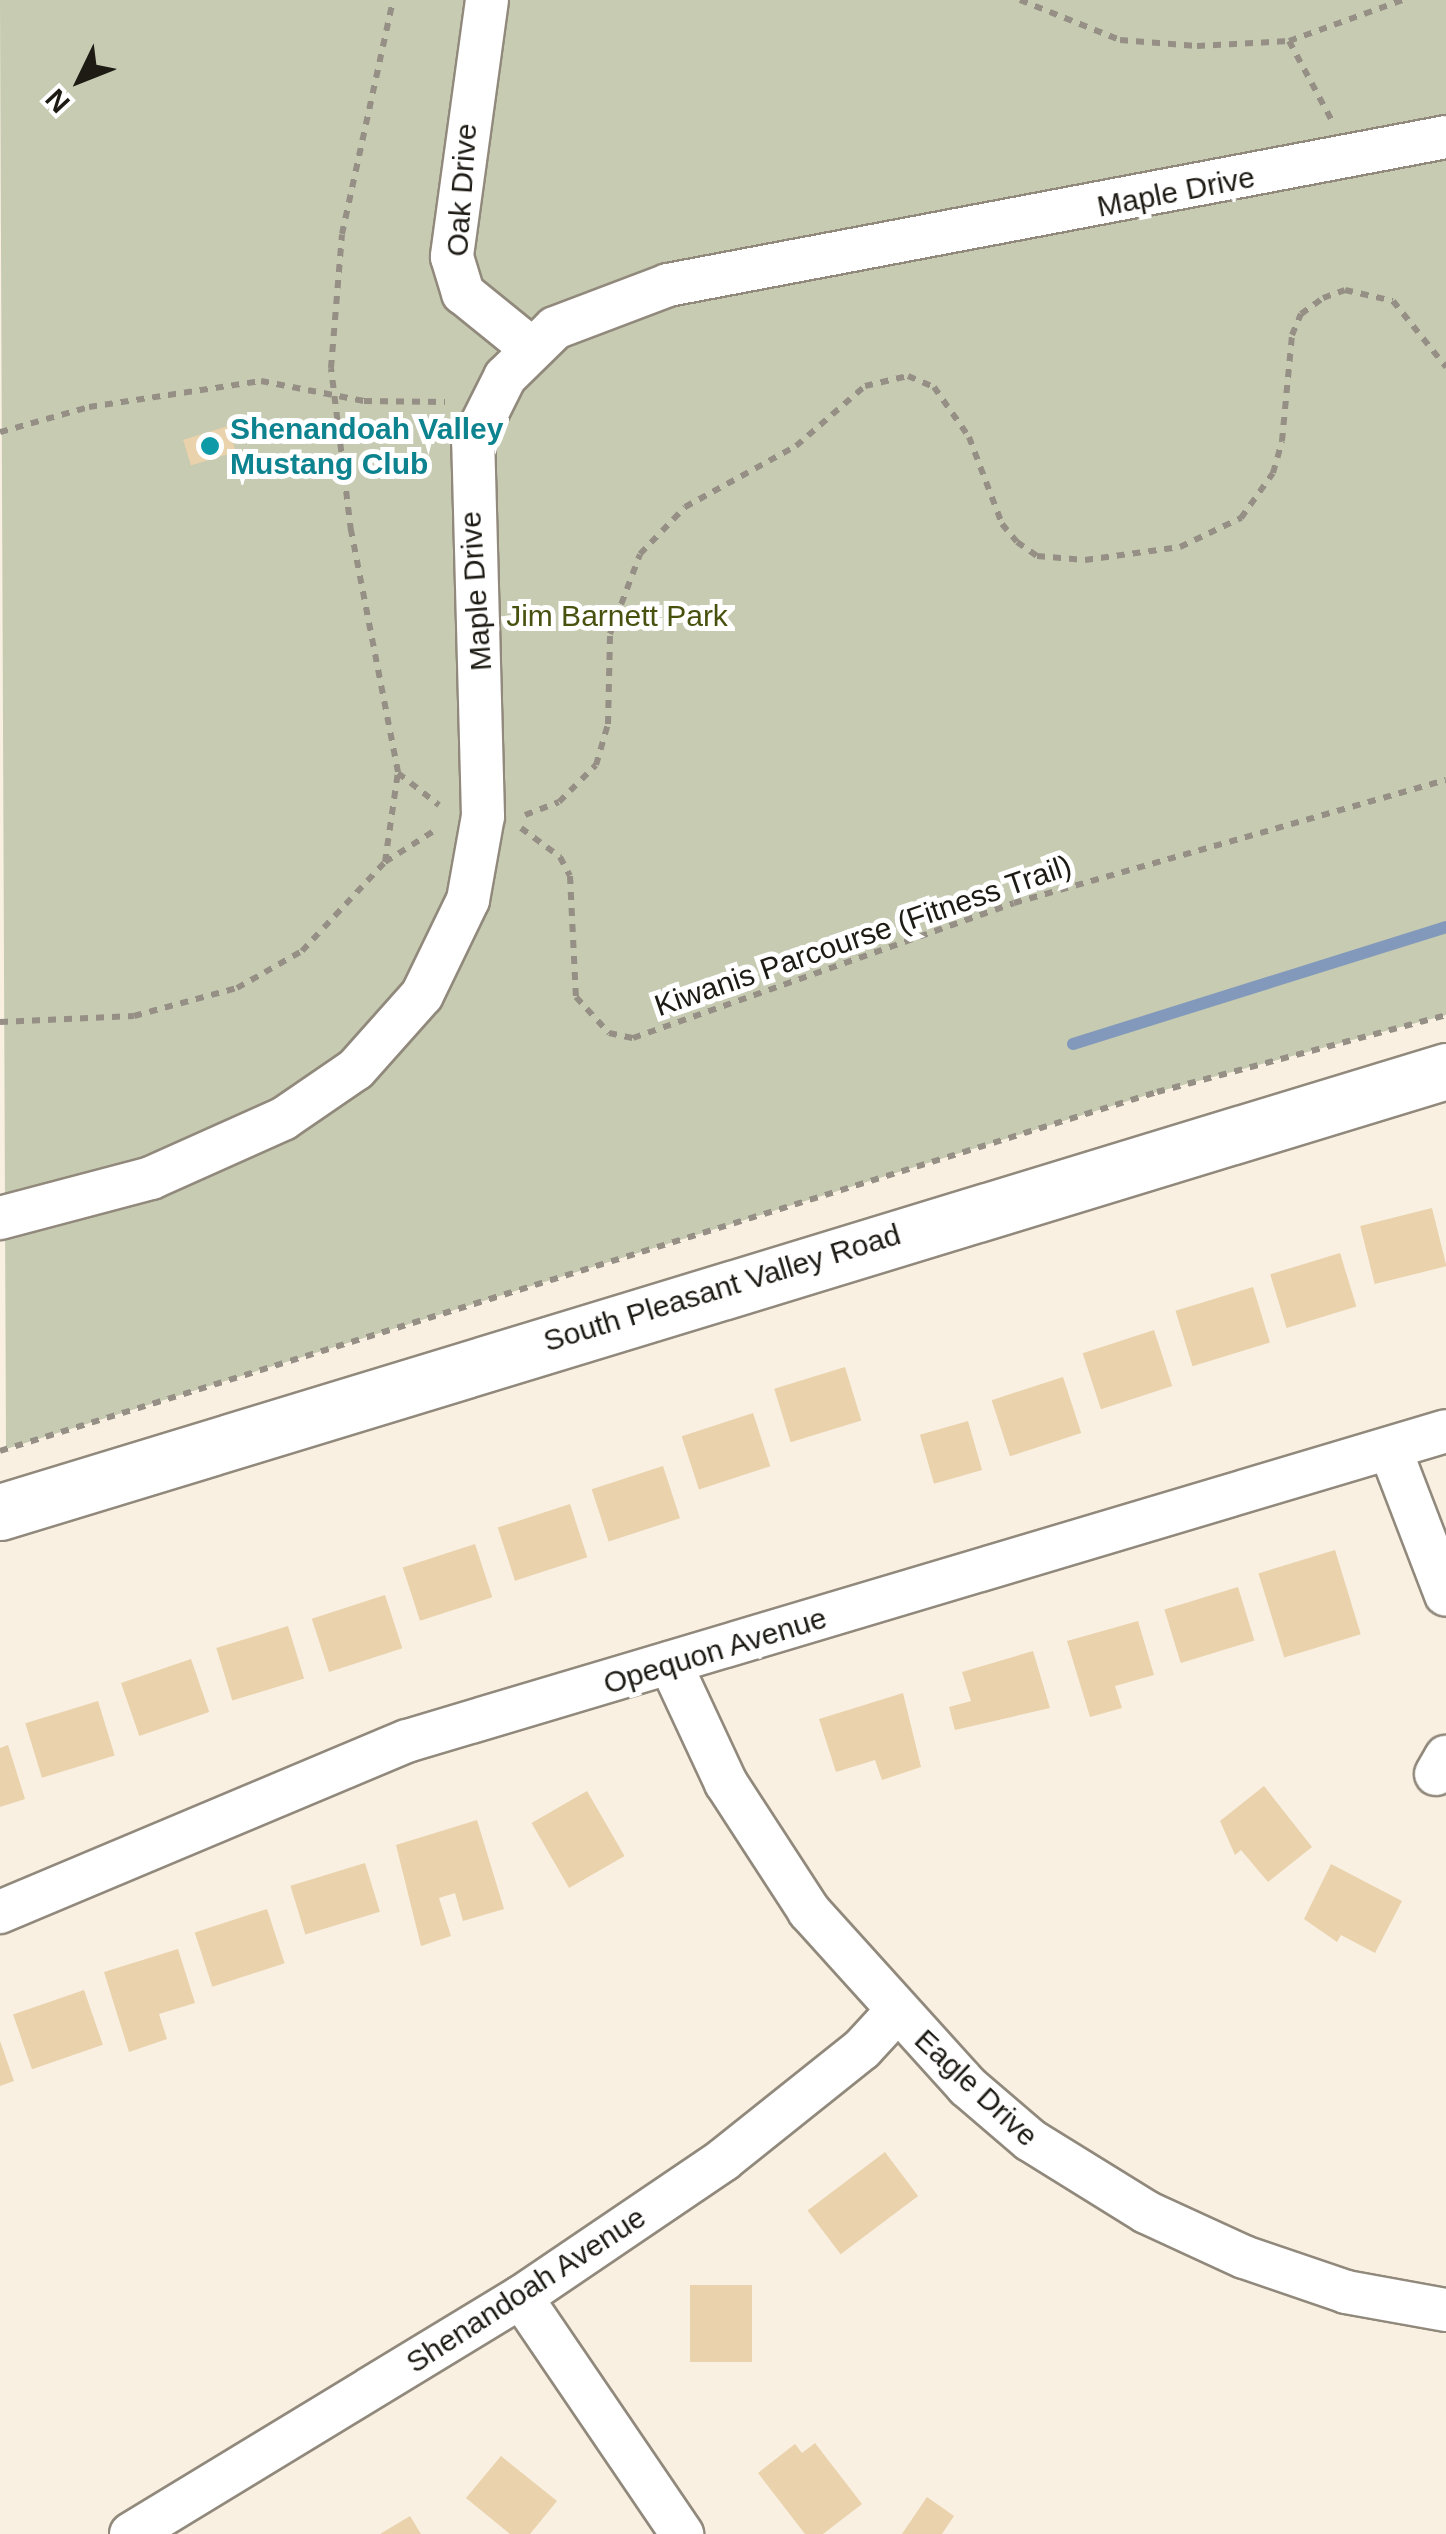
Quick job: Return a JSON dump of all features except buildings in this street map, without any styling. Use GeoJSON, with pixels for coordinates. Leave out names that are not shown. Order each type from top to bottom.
{"type":"FeatureCollection","features":[{"type":"Feature","properties":{"kind":"main road","name":"South Pleasant Valley Road"},"geometry":{"type":"LineString","coordinates":[[0,1512],[1446,1072]]}},
{"type":"Feature","properties":{"kind":"street","name":"Oak Drive"},"geometry":{"type":"LineString","coordinates":[[486,0],[452,258],[463,293],[530,348]]}},
{"type":"Feature","properties":{"kind":"street","name":"Maple Drive"},"geometry":{"type":"LineString","coordinates":[[0,1218],[151,1178],[283,1119],[356,1069],[422,995],[468,900],[482,816],[469,479],[486,408],[530,348],[581,314],[668,285],[1446,138]]}},
{"type":"Feature","properties":{"kind":"street","name":"Opequon Avenue"},"geometry":{"type":"LineString","coordinates":[[0,1912],[407,1741],[1446,1432]]}},
{"type":"Feature","properties":{"kind":"street"},"geometry":{"type":"LineString","coordinates":[[1390,1449],[1446,1595]]}},
{"type":"Feature","properties":{"kind":"street","name":"Eagle Drive"},"geometry":{"type":"LineString","coordinates":[[670,1662],[764,1849],[896,2012],[1030,2140],[1146,2212],[1346,2292],[1446,2310]]}},
{"type":"Feature","properties":{"kind":"street","name":"Shenandoah Avenue"},"geometry":{"type":"LineString","coordinates":[[131,2534],[521,2297],[723,2160],[862,2049],[896,2012]]}},
{"type":"Feature","properties":{"kind":"street"},"geometry":{"type":"LineString","coordinates":[[521,2297],[682,2534]]}},
{"type":"Feature","properties":{"kind":"path"},"geometry":{"type":"LineString","coordinates":[[385,862],[398,772],[334,396],[342,234],[393,0]]}},
{"type":"Feature","properties":{"kind":"path"},"geometry":{"type":"LineString","coordinates":[[1020,0],[1120,40],[1289,41],[1402,0]]}},
{"type":"Feature","properties":{"kind":"path"},"geometry":{"type":"LineString","coordinates":[[1289,41],[1327,105],[1343,158]]}},
{"type":"Feature","properties":{"kind":"path"},"geometry":{"type":"LineString","coordinates":[[518,814],[559,802],[596,764],[608,724],[610,634],[640,554],[684,507],[796,446],[865,386],[908,376],[934,387],[969,437],[1002,524],[1017,542],[1037,556],[1085,560],[1180,547],[1241,518],[1273,473],[1282,441],[1292,335],[1301,314],[1323,298],[1345,290],[1393,302],[1446,366]]}},
{"type":"Feature","properties":{"kind":"path"},"geometry":{"type":"LineString","coordinates":[[0,432],[89,408],[261,380],[334,396],[486,408]]}},
{"type":"Feature","properties":{"kind":"path"},"geometry":{"type":"LineString","coordinates":[[398,772],[447,808]]}},
{"type":"Feature","properties":{"kind":"path","name":"Kiwanis Parcourse (Fitness Trail)"},"geometry":{"type":"LineString","coordinates":[[516,824],[560,857],[570,876],[576,997],[609,1033],[633,1038],[1014,903],[1446,780]]}},
{"type":"Feature","properties":{"kind":"path"},"geometry":{"type":"LineString","coordinates":[[0,1022],[134,1016],[238,988],[302,950],[385,862],[447,823]]}},
{"type":"Feature","properties":{"kind":"path"},"geometry":{"type":"LineString","coordinates":[[0,1451],[1157,1092],[1446,1014]]}},
{"type":"Feature","properties":{"kind":"green space","name":"Jim Barnett Park"},"geometry":{"type":"Polygon","coordinates":[[[0,0],[1446,0],[1446,1015],[1157,1092],[6,1449],[0,0]]]}},
{"type":"Feature","properties":{"kind":"waterway"},"geometry":{"type":"LineString","coordinates":[[1073,1044],[1446,927]]}},
{"type":"Feature","properties":{"kind":"place","name":"Shenandoah Valley Mustang Club"},"geometry":{"type":"Point","coordinates":[210,446]}}]}
